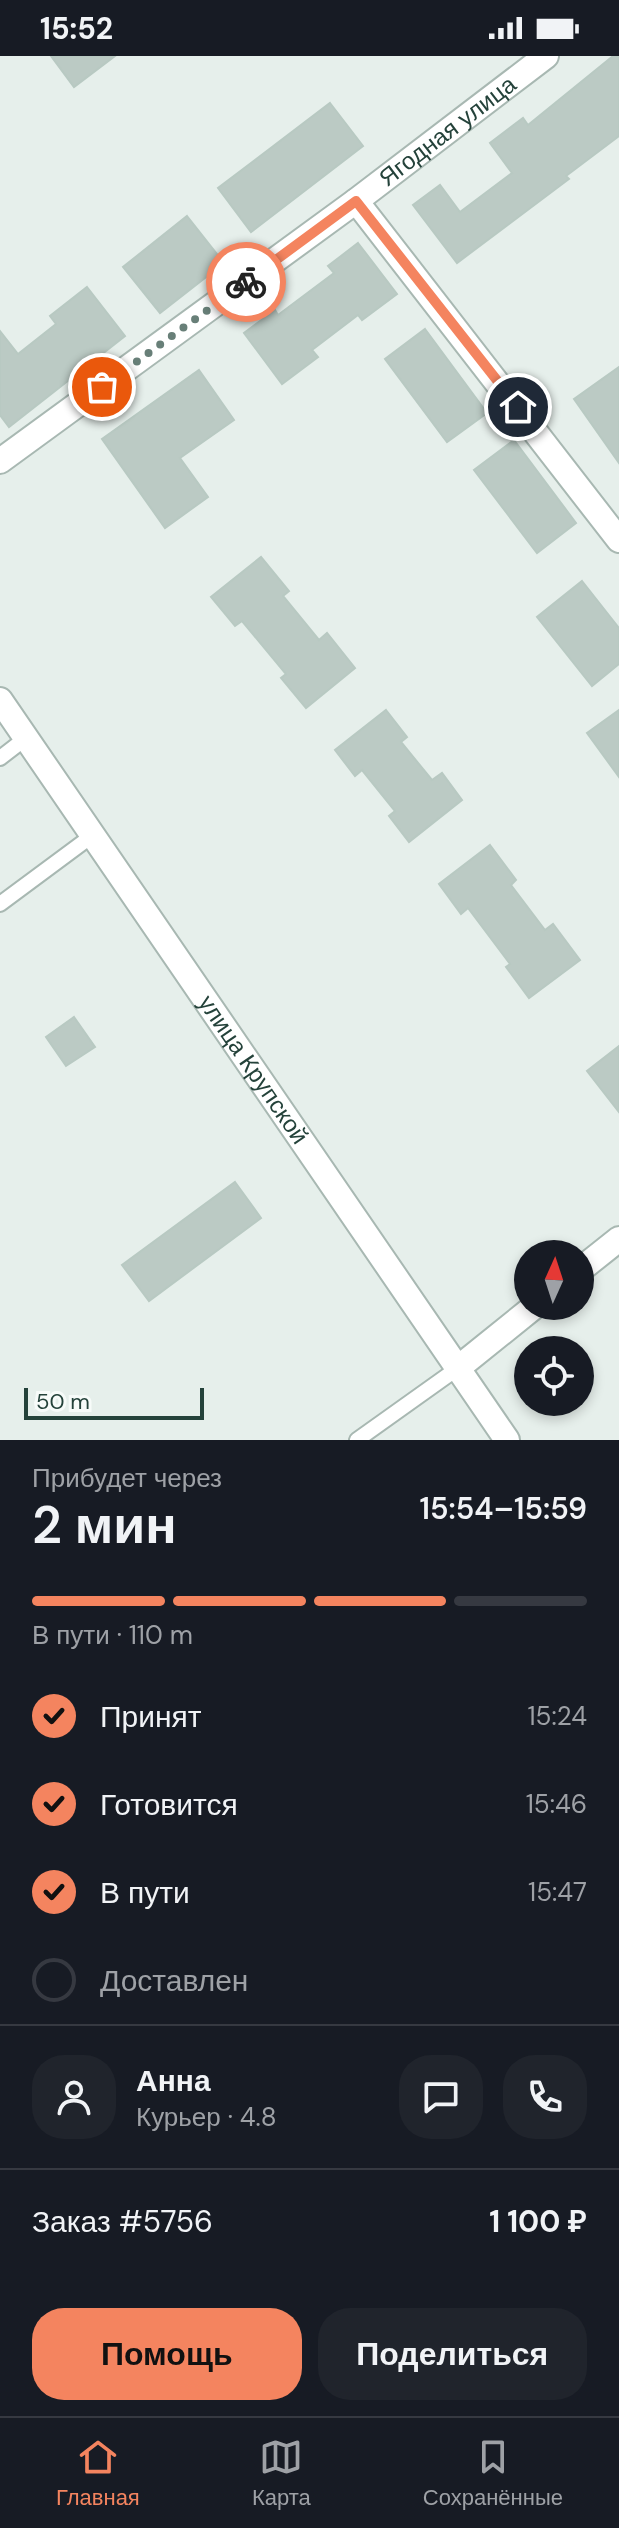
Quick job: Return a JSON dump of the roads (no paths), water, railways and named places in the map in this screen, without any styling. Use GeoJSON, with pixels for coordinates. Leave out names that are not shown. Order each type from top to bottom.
{"type":"FeatureCollection","features":[{"type":"Feature","properties":{"kind":"street","name":"Ягодная улица"},"geometry":{"type":"LineString","coordinates":[[0,461],[356,201],[546,56]]}},
{"type":"Feature","properties":{"kind":"street"},"geometry":{"type":"LineString","coordinates":[[356,201],[619,540]]}},
{"type":"Feature","properties":{"kind":"street","name":"улица Крупской"},"geometry":{"type":"LineString","coordinates":[[0,700],[507,1440]]}},
{"type":"Feature","properties":{"kind":"street"},"geometry":{"type":"LineString","coordinates":[[594,1259],[619,1239]]}},
{"type":"Feature","properties":{"kind":"street"},"geometry":{"type":"LineString","coordinates":[[458,1368],[518,1320]]}},
{"type":"Feature","properties":{"kind":"lane"},"geometry":{"type":"LineString","coordinates":[[0,758],[26,738]]}},
{"type":"Feature","properties":{"kind":"lane"},"geometry":{"type":"LineString","coordinates":[[0,904],[93,835]]}},
{"type":"Feature","properties":{"kind":"lane"},"geometry":{"type":"LineString","coordinates":[[357,1440],[458,1368]]}}]}
